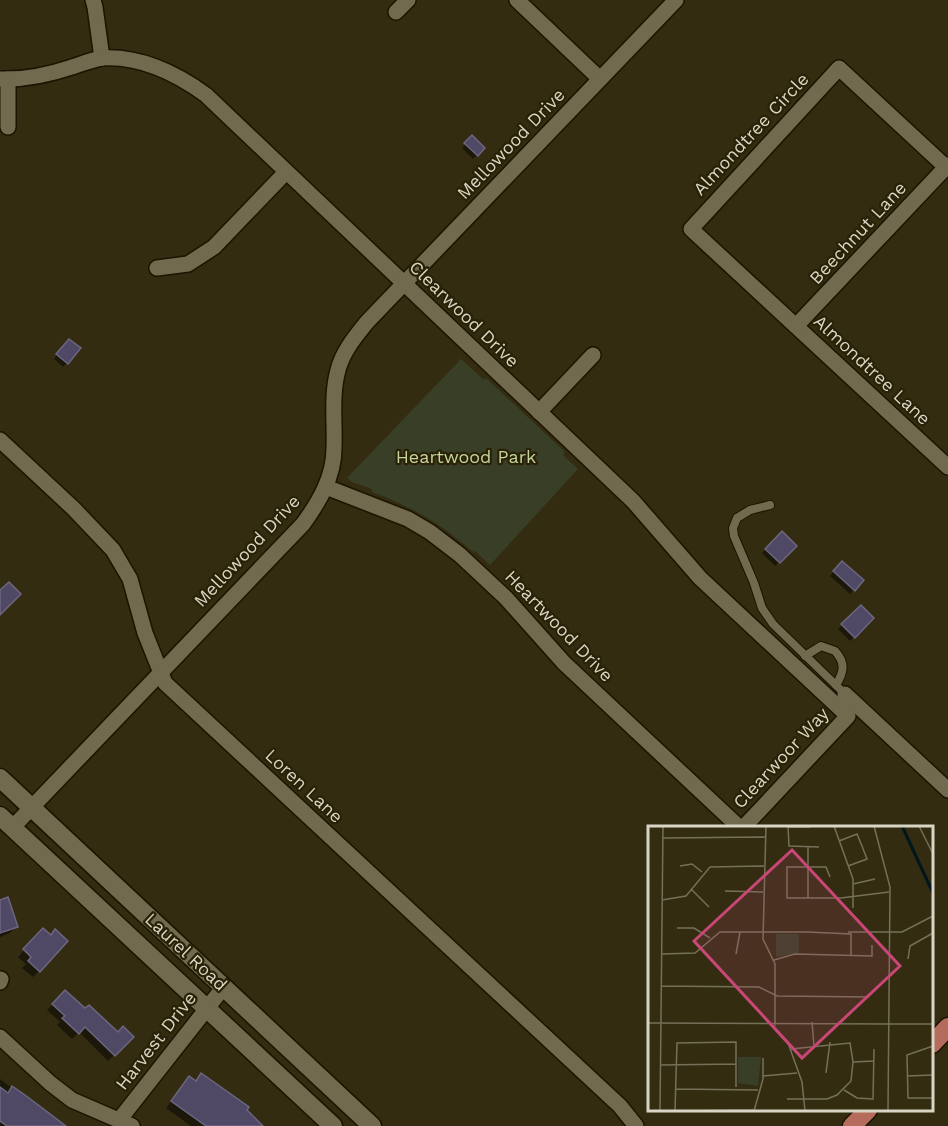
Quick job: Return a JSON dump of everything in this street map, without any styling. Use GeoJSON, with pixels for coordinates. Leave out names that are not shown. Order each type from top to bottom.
{"type":"FeatureCollection","features":[{"type":"Feature","properties":{"kind":"main road","name":"Laurel Road"},"geometry":{"type":"LineString","coordinates":[[0,778],[372,1126]]}},
{"type":"Feature","properties":{"kind":"main road","name":"Laurel Road"},"geometry":{"type":"LineString","coordinates":[[6,822],[333,1126]]}},
{"type":"Feature","properties":{"kind":"main road"},"geometry":{"type":"LineString","coordinates":[[933,1043],[948,1027]]}},
{"type":"Feature","properties":{"kind":"main road"},"geometry":{"type":"LineString","coordinates":[[852,1126],[867,1111]]}},
{"type":"Feature","properties":{"kind":"street"},"geometry":{"type":"LineString","coordinates":[[93,0],[102,58]]}},
{"type":"Feature","properties":{"kind":"street"},"geometry":{"type":"LineString","coordinates":[[396,12],[408,0]]}},
{"type":"Feature","properties":{"kind":"street"},"geometry":{"type":"LineString","coordinates":[[517,0],[600,79]]}},
{"type":"Feature","properties":{"kind":"street","name":"Mellowood Drive"},"geometry":{"type":"LineString","coordinates":[[6,822],[31,807],[303,524],[326,487],[332,469],[334,450],[332,400],[338,368],[350,344],[367,322],[403,284],[676,0]]}},
{"type":"Feature","properties":{"kind":"street","name":"Clearwood Drive"},"geometry":{"type":"LineString","coordinates":[[4,79],[42,77],[102,58],[151,65],[182,78],[206,95],[633,501],[700,578],[848,716]]}},
{"type":"Feature","properties":{"kind":"street","name":"Almondtree Circle"},"geometry":{"type":"LineString","coordinates":[[796,326],[691,229],[839,68],[948,167]]}},
{"type":"Feature","properties":{"kind":"street"},"geometry":{"type":"LineString","coordinates":[[4,79],[8,127]]}},
{"type":"Feature","properties":{"kind":"street","name":"Beechnut Lane"},"geometry":{"type":"LineString","coordinates":[[796,326],[948,167]]}},
{"type":"Feature","properties":{"kind":"street"},"geometry":{"type":"LineString","coordinates":[[157,268],[188,264],[214,247],[286,172]]}},
{"type":"Feature","properties":{"kind":"street","name":"Almondtree Lane"},"geometry":{"type":"LineString","coordinates":[[796,326],[948,467]]}},
{"type":"Feature","properties":{"kind":"street"},"geometry":{"type":"LineString","coordinates":[[539,412],[593,354]]}},
{"type":"Feature","properties":{"kind":"street","name":"Loren Lane"},"geometry":{"type":"LineString","coordinates":[[0,440],[74,509],[113,550],[130,579],[145,633],[159,673],[167,686],[620,1106],[636,1126]]}},
{"type":"Feature","properties":{"kind":"street","name":"Heartwood Drive"},"geometry":{"type":"LineString","coordinates":[[326,487],[408,519],[430,532],[460,555],[506,598],[564,663],[740,826]]}},
{"type":"Feature","properties":{"kind":"street"},"geometry":{"type":"LineString","coordinates":[[841,690],[948,790]]}},
{"type":"Feature","properties":{"kind":"street","name":"Clearwoor Way"},"geometry":{"type":"LineString","coordinates":[[744,826],[848,716]]}},
{"type":"Feature","properties":{"kind":"street","name":"Harvest Drive"},"geometry":{"type":"LineString","coordinates":[[126,1123],[206,1008],[223,988]]}},
{"type":"Feature","properties":{"kind":"street"},"geometry":{"type":"LineString","coordinates":[[0,1036],[50,1083],[72,1100],[126,1123]]}},
{"type":"Feature","properties":{"kind":"lane"},"geometry":{"type":"LineString","coordinates":[[770,505],[750,510],[737,518],[733,528],[734,536],[762,608],[773,624],[841,690]]}},
{"type":"Feature","properties":{"kind":"lane"},"geometry":{"type":"LineString","coordinates":[[805,656],[821,646],[835,651],[843,665],[841,690]]}},
{"type":"Feature","properties":{"kind":"green space","name":"Heartwood Park"},"geometry":{"type":"Polygon","coordinates":[[[461,359],[484,380],[486,378],[565,452],[563,455],[578,469],[490,565],[475,551],[473,552],[425,517],[347,478],[461,359]]]}},
{"type":"Feature","properties":{"kind":"building"},"geometry":{"type":"Polygon","coordinates":[[[472,135],[485,148],[478,156],[464,143],[472,135]]]}},
{"type":"Feature","properties":{"kind":"building"},"geometry":{"type":"Polygon","coordinates":[[[69,339],[81,348],[68,364],[56,354],[69,339]]]}},
{"type":"Feature","properties":{"kind":"building"},"geometry":{"type":"Polygon","coordinates":[[[782,531],[797,546],[780,563],[765,549],[782,531]]]}},
{"type":"Feature","properties":{"kind":"building"},"geometry":{"type":"Polygon","coordinates":[[[842,561],[864,580],[855,591],[833,571],[842,561]]]}},
{"type":"Feature","properties":{"kind":"building"},"geometry":{"type":"Polygon","coordinates":[[[9,582],[21,594],[0,615],[0,590],[9,582]]]}},
{"type":"Feature","properties":{"kind":"building"},"geometry":{"type":"Polygon","coordinates":[[[861,605],[874,618],[855,638],[841,624],[861,605]]]}},
{"type":"Feature","properties":{"kind":"building"},"geometry":{"type":"Polygon","coordinates":[[[8,897],[18,927],[0,933],[0,900],[8,897]]]}},
{"type":"Feature","properties":{"kind":"building"},"geometry":{"type":"Polygon","coordinates":[[[43,928],[51,935],[55,929],[68,941],[40,972],[28,961],[31,957],[23,949],[43,928]]]}},
{"type":"Feature","properties":{"kind":"building"},"geometry":{"type":"Polygon","coordinates":[[[65,990],[85,1008],[89,1005],[118,1032],[123,1026],[134,1037],[115,1056],[85,1027],[79,1034],[62,1018],[65,1016],[52,1004],[65,990]]]}},
{"type":"Feature","properties":{"kind":"building"},"geometry":{"type":"Polygon","coordinates":[[[201,1073],[249,1107],[247,1110],[263,1126],[206,1126],[171,1101],[189,1076],[196,1081],[201,1073]]]}},
{"type":"Feature","properties":{"kind":"building"},"geometry":{"type":"Polygon","coordinates":[[[12,1086],[66,1126],[7,1126],[0,1121],[0,1087],[8,1093],[12,1086]]]}}]}
